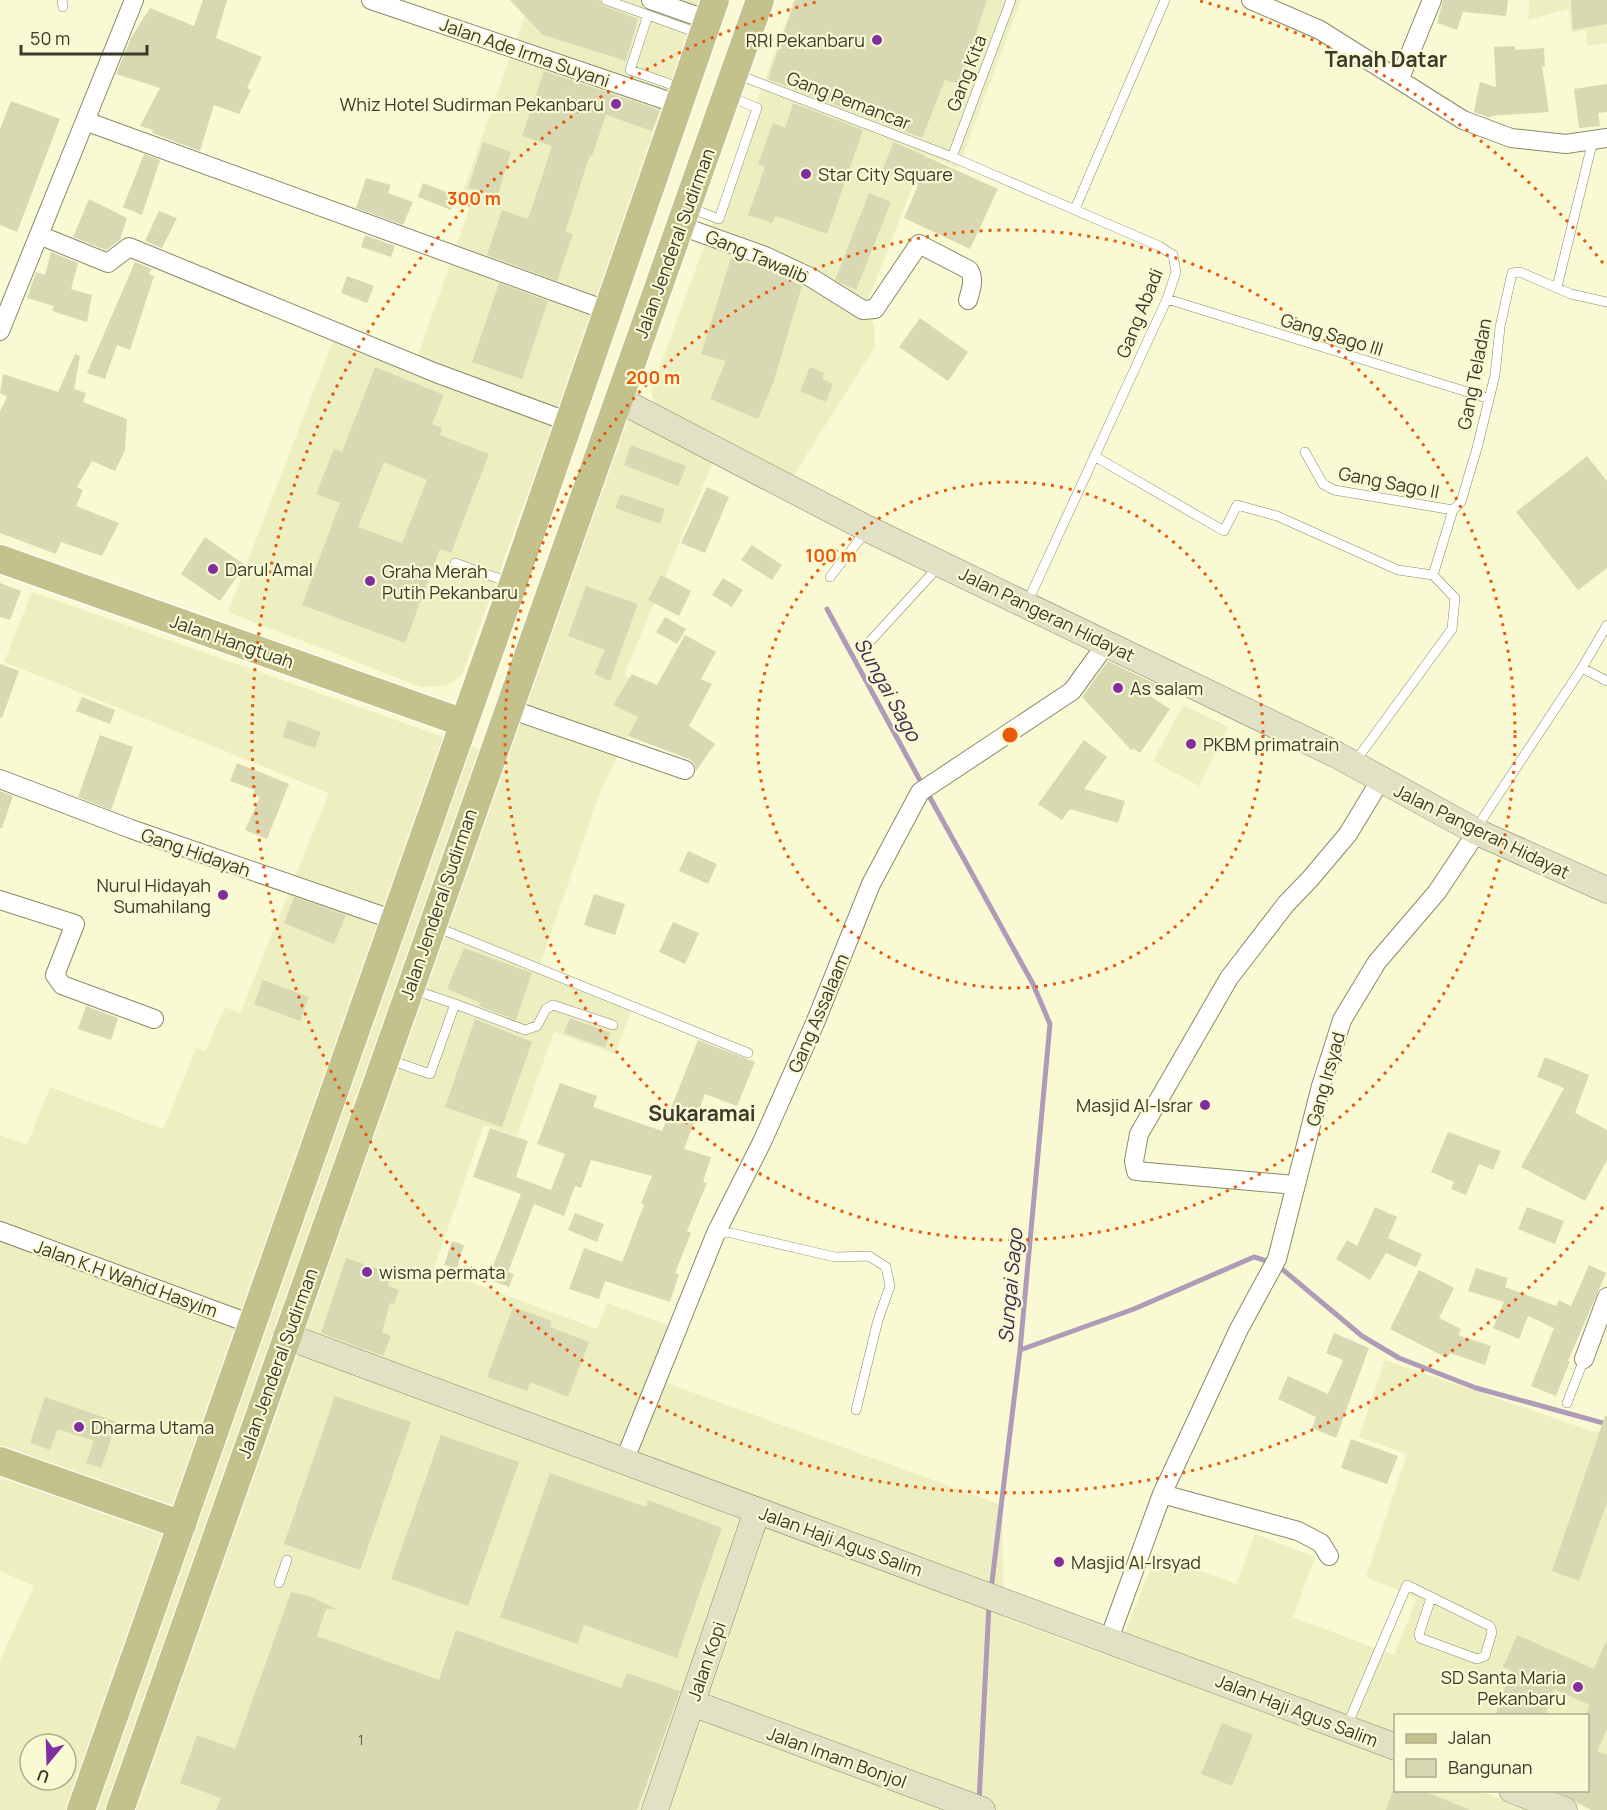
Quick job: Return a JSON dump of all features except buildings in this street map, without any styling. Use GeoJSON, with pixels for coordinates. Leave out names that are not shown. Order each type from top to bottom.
{"type":"FeatureCollection","features":[{"type":"Feature","properties":{"kind":"main road","name":"Jalan Jenderal Sudirman"},"geometry":{"type":"LineString","coordinates":[[120,1810],[507,708],[760,0]]}},
{"type":"Feature","properties":{"kind":"main road","name":"Jalan Jenderal Sudirman"},"geometry":{"type":"LineString","coordinates":[[81,1810],[513,584],[709,18]]}},
{"type":"Feature","properties":{"kind":"main road"},"geometry":{"type":"LineString","coordinates":[[665,146],[704,159]]}},
{"type":"Feature","properties":{"kind":"main road","name":"Jalan Hangtuah"},"geometry":{"type":"LineString","coordinates":[[0,559],[464,723]]}},
{"type":"Feature","properties":{"kind":"main road"},"geometry":{"type":"LineString","coordinates":[[0,1461],[182,1526]]}},
{"type":"Feature","properties":{"kind":"street"},"geometry":{"type":"LineString","coordinates":[[0,332],[134,0]]}},
{"type":"Feature","properties":{"kind":"street"},"geometry":{"type":"LineString","coordinates":[[1251,0],[1283,6],[1464,120],[1511,138],[1566,144],[1600,139]]}},
{"type":"Feature","properties":{"kind":"street"},"geometry":{"type":"LineString","coordinates":[[1400,78],[1432,0]]}},
{"type":"Feature","properties":{"kind":"street","name":"Jalan Ade Irma Suyani"},"geometry":{"type":"LineString","coordinates":[[376,1],[682,97]]}},
{"type":"Feature","properties":{"kind":"street"},"geometry":{"type":"LineString","coordinates":[[650,8],[709,18]]}},
{"type":"Feature","properties":{"kind":"street"},"geometry":{"type":"LineString","coordinates":[[85,122],[608,311]]}},
{"type":"Feature","properties":{"kind":"street","name":"Gang Tawalib"},"geometry":{"type":"LineString","coordinates":[[684,217],[810,277],[863,310],[869,311],[875,309],[919,244],[969,270],[972,275],[972,284],[968,300]]}},
{"type":"Feature","properties":{"kind":"street"},"geometry":{"type":"LineString","coordinates":[[39,235],[108,262],[129,247],[436,374],[569,422]]}},
{"type":"Feature","properties":{"kind":"street","name":"Jalan Pangeran Hidayat"},"geometry":{"type":"LineString","coordinates":[[618,399],[868,529],[1027,603],[1353,765],[1476,830],[1607,890]]}},
{"type":"Feature","properties":{"kind":"street","name":"Gang Assalaam"},"geometry":{"type":"LineString","coordinates":[[625,1459],[716,1233],[762,1142],[815,1023],[871,884],[920,792],[1072,691],[1107,643]]}},
{"type":"Feature","properties":{"kind":"street"},"geometry":{"type":"LineString","coordinates":[[507,708],[685,770]]}},
{"type":"Feature","properties":{"kind":"street","name":"Gang Hidayah"},"geometry":{"type":"LineString","coordinates":[[0,779],[131,829],[394,920]]}},
{"type":"Feature","properties":{"kind":"street"},"geometry":{"type":"LineString","coordinates":[[1295,1185],[1136,1171],[1134,1161],[1139,1134],[1229,978],[1286,904],[1348,834],[1380,781]]}},
{"type":"Feature","properties":{"kind":"street","name":"Gang Irsyad"},"geometry":{"type":"LineString","coordinates":[[1109,1639],[1162,1494],[1239,1329],[1275,1264],[1321,1086],[1342,1020],[1377,962],[1437,892],[1476,830]]}},
{"type":"Feature","properties":{"kind":"street"},"geometry":{"type":"LineString","coordinates":[[0,900],[75,924],[55,975],[62,985],[154,1019]]}},
{"type":"Feature","properties":{"kind":"street","name":"Jalan K.H Wahid Hasyim"},"geometry":{"type":"LineString","coordinates":[[0,1231],[251,1324]]}},
{"type":"Feature","properties":{"kind":"street"},"geometry":{"type":"LineString","coordinates":[[1584,1359],[1607,1297]]}},
{"type":"Feature","properties":{"kind":"street","name":"Jalan Haji Agus Salim"},"geometry":{"type":"LineString","coordinates":[[286,1336],[625,1459],[757,1511],[976,1589],[1394,1747]]}},
{"type":"Feature","properties":{"kind":"street"},"geometry":{"type":"LineString","coordinates":[[1162,1494],[1298,1531],[1321,1543],[1329,1556]]}},
{"type":"Feature","properties":{"kind":"street","name":"Jalan Kopi"},"geometry":{"type":"LineString","coordinates":[[655,1810],[757,1511]]}},
{"type":"Feature","properties":{"kind":"street","name":"Jalan Imam Bonjol"},"geometry":{"type":"LineString","coordinates":[[692,1703],[975,1808]]}},
{"type":"Feature","properties":{"kind":"street"},"geometry":{"type":"LineString","coordinates":[[1515,1792],[1564,1810]]}},
{"type":"Feature","properties":{"kind":"lane"},"geometry":{"type":"LineString","coordinates":[[606,0],[650,8],[630,70],[682,97]]}},
{"type":"Feature","properties":{"kind":"lane","name":"Gang Kita"},"geometry":{"type":"LineString","coordinates":[[952,157],[1011,0]]}},
{"type":"Feature","properties":{"kind":"lane"},"geometry":{"type":"LineString","coordinates":[[1075,209],[1165,0]]}},
{"type":"Feature","properties":{"kind":"lane"},"geometry":{"type":"LineString","coordinates":[[684,217],[719,219],[757,108],[730,84]]}},
{"type":"Feature","properties":{"kind":"lane","name":"Gang Pemancar"},"geometry":{"type":"LineString","coordinates":[[730,84],[952,157]]}},
{"type":"Feature","properties":{"kind":"lane"},"geometry":{"type":"LineString","coordinates":[[1600,139],[1557,287],[1572,294],[1607,302]]}},
{"type":"Feature","properties":{"kind":"lane","name":"Gang Abadi"},"geometry":{"type":"LineString","coordinates":[[952,157],[1167,249],[1173,255],[1176,272],[1167,299],[1027,603]]}},
{"type":"Feature","properties":{"kind":"lane","name":"Gang Teladan"},"geometry":{"type":"LineString","coordinates":[[1433,575],[1451,511],[1461,502],[1495,375],[1510,276],[1520,272],[1557,287]]}},
{"type":"Feature","properties":{"kind":"lane","name":"Gang Sago III"},"geometry":{"type":"LineString","coordinates":[[1167,299],[1487,398]]}},
{"type":"Feature","properties":{"kind":"lane","name":"Gang Sago II"},"geometry":{"type":"LineString","coordinates":[[1305,452],[1328,488],[1451,511]]}},
{"type":"Feature","properties":{"kind":"lane"},"geometry":{"type":"LineString","coordinates":[[1094,456],[1224,531],[1238,505],[1277,516],[1398,570],[1433,575],[1455,598],[1452,629],[1353,765]]}},
{"type":"Feature","properties":{"kind":"lane"},"geometry":{"type":"LineString","coordinates":[[830,577],[868,529]]}},
{"type":"Feature","properties":{"kind":"lane"},"geometry":{"type":"LineString","coordinates":[[455,563],[513,584]]}},
{"type":"Feature","properties":{"kind":"lane"},"geometry":{"type":"LineString","coordinates":[[864,648],[941,563]]}},
{"type":"Feature","properties":{"kind":"lane"},"geometry":{"type":"LineString","coordinates":[[1476,830],[1582,668],[1607,625]]}},
{"type":"Feature","properties":{"kind":"lane"},"geometry":{"type":"LineString","coordinates":[[1582,668],[1607,681]]}},
{"type":"Feature","properties":{"kind":"lane"},"geometry":{"type":"LineString","coordinates":[[431,925],[748,1053]]}},
{"type":"Feature","properties":{"kind":"lane"},"geometry":{"type":"LineString","coordinates":[[409,988],[525,1030],[537,1026],[546,1009],[553,1005],[613,1025]]}},
{"type":"Feature","properties":{"kind":"lane"},"geometry":{"type":"LineString","coordinates":[[385,1058],[430,1074],[455,1004]]}},
{"type":"Feature","properties":{"kind":"lane"},"geometry":{"type":"LineString","coordinates":[[716,1233],[731,1233],[835,1257],[869,1256],[886,1267],[890,1286],[878,1320],[856,1410]]}},
{"type":"Feature","properties":{"kind":"lane"},"geometry":{"type":"LineString","coordinates":[[1568,1404],[1584,1359]]}},
{"type":"Feature","properties":{"kind":"lane"},"geometry":{"type":"LineString","coordinates":[[279,1583],[287,1560]]}},
{"type":"Feature","properties":{"kind":"lane"},"geometry":{"type":"LineString","coordinates":[[1346,1728],[1407,1586],[1490,1626],[1492,1632],[1483,1658],[1477,1659],[1420,1638],[1419,1634],[1431,1598]]}},
{"type":"Feature","properties":{"kind":"shaded area"},"geometry":{"type":"Polygon","coordinates":[[[530,0],[718,0],[562,416],[416,361],[474,195],[463,191],[530,0]]]}},
{"type":"Feature","properties":{"kind":"shaded area"},"geometry":{"type":"Polygon","coordinates":[[[794,0],[1021,0],[958,168],[925,155],[867,303],[874,326],[875,347],[790,481],[657,410],[651,391],[794,0]]]}},
{"type":"Feature","properties":{"kind":"shaded area"},"geometry":{"type":"Polygon","coordinates":[[[1529,0],[1607,0],[1607,43],[1587,46],[1586,30],[1571,33],[1569,9],[1528,20],[1529,0]]]}},
{"type":"Feature","properties":{"kind":"shaded area"},"geometry":{"type":"Polygon","coordinates":[[[334,338],[553,425],[462,675],[445,686],[421,687],[228,612],[334,338]]]}},
{"type":"Feature","properties":{"kind":"shaded area"},"geometry":{"type":"Polygon","coordinates":[[[604,406],[713,462],[624,675],[652,689],[602,787],[537,973],[631,1011],[615,1054],[554,1032],[517,1136],[484,1125],[434,1268],[597,1329],[607,1303],[671,1326],[653,1378],[1002,1505],[1004,1618],[1394,1760],[1394,1792],[1482,1792],[1533,1810],[0,1810],[0,1660],[34,1586],[0,1571],[0,1135],[27,1145],[50,1087],[163,1129],[196,1048],[205,1051],[225,1007],[240,1013],[329,793],[4,662],[32,592],[481,750],[604,406]]]}},
{"type":"Feature","properties":{"kind":"shaded area","name":"PKBM primatrain"},"geometry":{"type":"Polygon","coordinates":[[[1183,705],[1229,727],[1199,786],[1153,761],[1183,705]]]}},
{"type":"Feature","properties":{"kind":"shaded area"},"geometry":{"type":"Polygon","coordinates":[[[1385,1360],[1592,1431],[1607,1433],[1607,1810],[1591,1810],[1542,1792],[1589,1792],[1589,1714],[1394,1714],[1394,1736],[1125,1633],[1156,1553],[1236,1584],[1255,1534],[1315,1557],[1293,1617],[1394,1655],[1417,1598],[1366,1577],[1407,1454],[1359,1437],[1385,1360]]]}},
{"type":"Feature","properties":{"kind":"waterway","name":"Sungai Sago"},"geometry":{"type":"LineString","coordinates":[[827,609],[922,784]]}},
{"type":"Feature","properties":{"kind":"waterway","name":"Sungai Sago"},"geometry":{"type":"LineString","coordinates":[[928,794],[1033,984],[1050,1024],[1020,1350],[991,1590]]}},
{"type":"Feature","properties":{"kind":"waterway"},"geometry":{"type":"LineString","coordinates":[[1020,1350],[1134,1309],[1254,1257],[1276,1264],[1362,1336],[1399,1358],[1476,1388],[1607,1424]]}},
{"type":"Feature","properties":{"kind":"waterway","name":"Sungai Sago"},"geometry":{"type":"LineString","coordinates":[[979,1802],[989,1605]]}},
{"type":"Feature","properties":{"kind":"place","name":"RRI Pekanbaru"},"geometry":{"type":"Point","coordinates":[877,40]}},
{"type":"Feature","properties":{"kind":"place","name":"Whiz Hotel Sudirman Pekanbaru"},"geometry":{"type":"Point","coordinates":[616,104]}},
{"type":"Feature","properties":{"kind":"place","name":"Star City Square"},"geometry":{"type":"Point","coordinates":[806,174]}},
{"type":"Feature","properties":{"kind":"place","name":"Darul Amal"},"geometry":{"type":"Point","coordinates":[213,569]}},
{"type":"Feature","properties":{"kind":"place","name":"Graha Merah Putih Pekanbaru"},"geometry":{"type":"Point","coordinates":[370,581]}},
{"type":"Feature","properties":{"kind":"place","name":"As salam"},"geometry":{"type":"Point","coordinates":[1118,688]}},
{"type":"Feature","properties":{"kind":"place","name":"PKBM primatrain"},"geometry":{"type":"Point","coordinates":[1191,744]}},
{"type":"Feature","properties":{"kind":"place","name":"Nurul Hidayah Sumahilang"},"geometry":{"type":"Point","coordinates":[223,895]}},
{"type":"Feature","properties":{"kind":"place","name":"Masjid Al-Israr"},"geometry":{"type":"Point","coordinates":[1205,1105]}},
{"type":"Feature","properties":{"kind":"place","name":"wisma permata"},"geometry":{"type":"Point","coordinates":[367,1272]}},
{"type":"Feature","properties":{"kind":"place","name":"Dharma Utama"},"geometry":{"type":"Point","coordinates":[79,1427]}},
{"type":"Feature","properties":{"kind":"place","name":"Masjid Al-Irsyad"},"geometry":{"type":"Point","coordinates":[1059,1562]}},
{"type":"Feature","properties":{"kind":"place","name":"SD Santa Maria Pekanbaru"},"geometry":{"type":"Point","coordinates":[1578,1687]}},
{"type":"Feature","properties":{"kind":"district","name":"Tanah Datar"},"geometry":{"type":"Point","coordinates":[1386,59]}},
{"type":"Feature","properties":{"kind":"district","name":"Sukaramai"},"geometry":{"type":"Point","coordinates":[702,1113]}}]}
